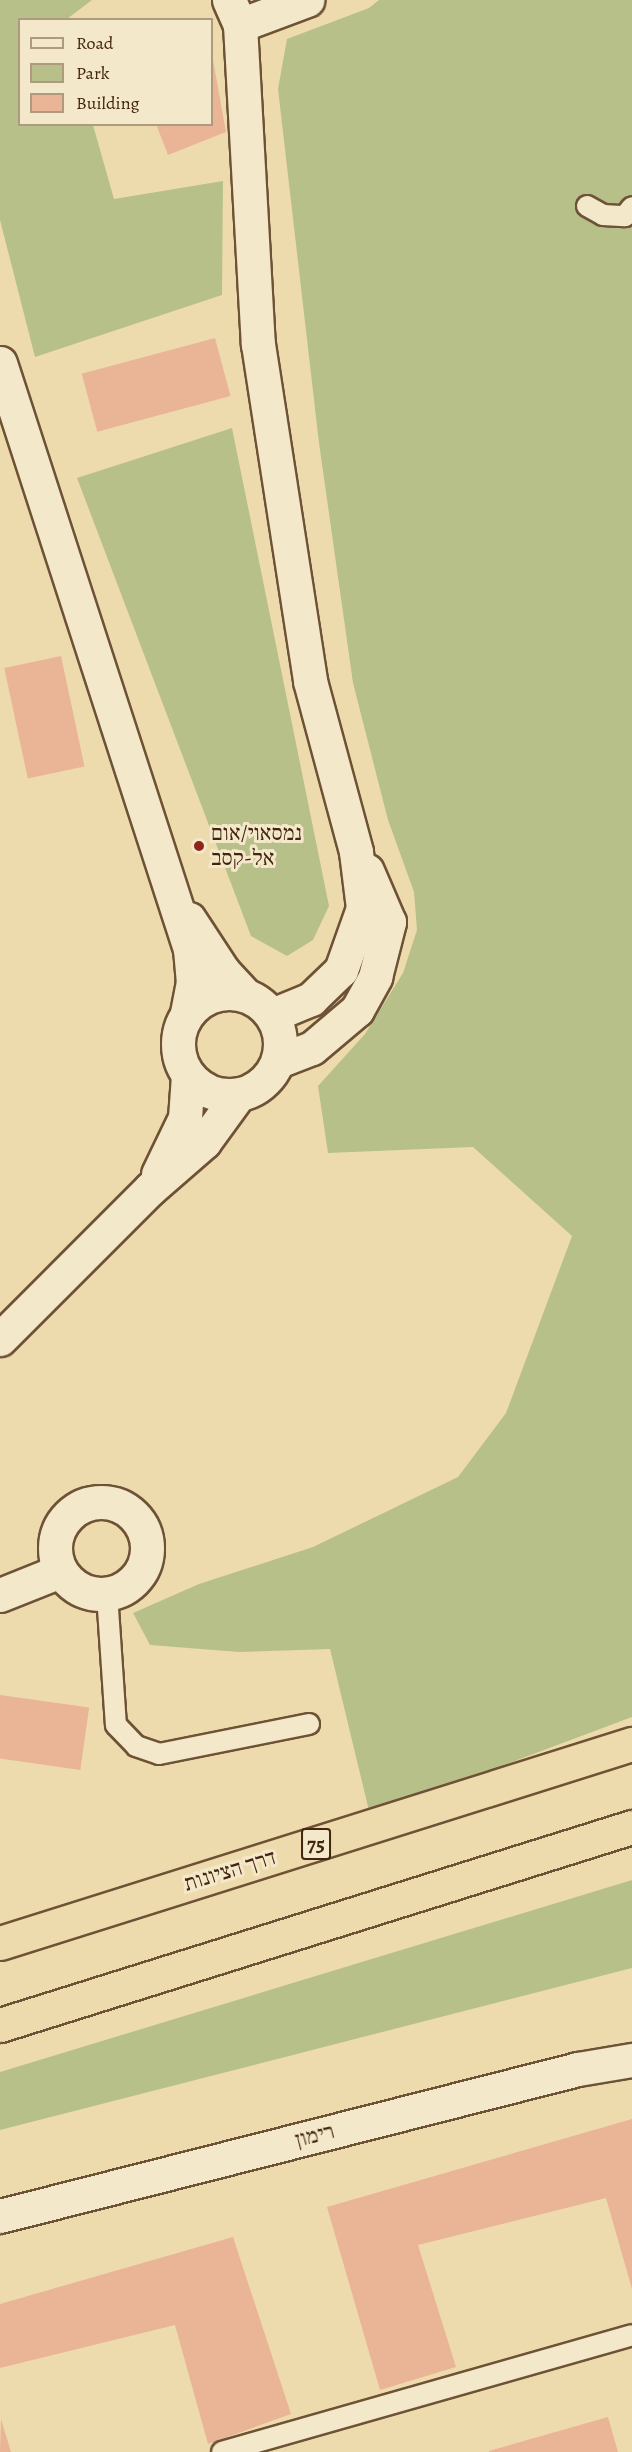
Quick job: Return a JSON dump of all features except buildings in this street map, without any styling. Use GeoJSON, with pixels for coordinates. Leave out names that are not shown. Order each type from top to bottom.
{"type":"FeatureCollection","features":[{"type":"Feature","properties":{"kind":"highway","name":"דרך הציונות"},"geometry":{"type":"LineString","coordinates":[[0,1943],[632,1744]]}},
{"type":"Feature","properties":{"kind":"highway"},"geometry":{"type":"LineString","coordinates":[[0,2025],[632,1827]]}},
{"type":"Feature","properties":{"kind":"street"},"geometry":{"type":"LineString","coordinates":[[272,1015],[311,999],[341,970],[363,908],[356,852],[310,681],[258,344],[235,13],[307,0]]}},
{"type":"Feature","properties":{"kind":"street"},"geometry":{"type":"LineString","coordinates":[[0,363],[190,949],[194,982],[178,1044],[188,1075],[185,1118],[150,1189]]}},
{"type":"Feature","properties":{"kind":"street"},"geometry":{"type":"LineString","coordinates":[[188,1075],[215,1093],[239,1094],[260,1085],[278,1061],[312,1048],[357,1010],[375,977],[390,922],[379,891],[356,852]]}},
{"type":"Feature","properties":{"kind":"street"},"geometry":{"type":"LineString","coordinates":[[173,896],[223,971],[245,995],[260,1002],[272,1015],[279,1030],[278,1061]]}},
{"type":"Feature","properties":{"kind":"street"},"geometry":{"type":"LineString","coordinates":[[187,1014],[213,995],[245,995]]}},
{"type":"Feature","properties":{"kind":"street"},"geometry":{"type":"LineString","coordinates":[[0,1339],[150,1189],[204,1142],[239,1094]]}},
{"type":"Feature","properties":{"kind":"street"},"geometry":{"type":"LineString","coordinates":[[95,1501],[113,1503],[129,1511],[142,1525],[147,1542],[146,1560],[138,1577],[124,1589],[106,1594],[88,1593],[72,1585],[60,1571],[54,1553],[55,1535],[63,1519],[77,1507],[95,1501]]}},
{"type":"Feature","properties":{"kind":"street"},"geometry":{"type":"LineString","coordinates":[[0,1595],[60,1571]]}},
{"type":"Feature","properties":{"kind":"street","name":"רימון"},"geometry":{"type":"LineString","coordinates":[[0,2216],[578,2069],[632,2060]]}},
{"type":"Feature","properties":{"kind":"lane"},"geometry":{"type":"LineString","coordinates":[[587,206],[603,215],[625,216],[632,207]]}},
{"type":"Feature","properties":{"kind":"lane"},"geometry":{"type":"LineString","coordinates":[[106,1594],[116,1725],[136,1746],[159,1754],[309,1724]]}},
{"type":"Feature","properties":{"kind":"lane"},"geometry":{"type":"LineString","coordinates":[[222,2452],[632,2336]]}},
{"type":"Feature","properties":{"kind":"green space"},"geometry":{"type":"Polygon","coordinates":[[[0,0],[92,0],[68,18],[18,18],[18,126],[93,126],[114,199],[223,181],[222,295],[35,357],[0,220],[0,0]]]}},
{"type":"Feature","properties":{"kind":"green space"},"geometry":{"type":"Polygon","coordinates":[[[379,0],[632,0],[632,1717],[370,1815],[330,1649],[239,1652],[150,1645],[133,1613],[199,1584],[313,1547],[458,1477],[506,1413],[572,1236],[473,1147],[328,1153],[318,1086],[365,1034],[403,973],[417,930],[414,892],[388,820],[353,683],[319,443],[278,89],[287,39],[369,8],[379,0]]]}},
{"type":"Feature","properties":{"kind":"green space"},"geometry":{"type":"Polygon","coordinates":[[[232,428],[329,906],[313,940],[287,956],[251,936],[77,478],[232,428]]]}},
{"type":"Feature","properties":{"kind":"green space"},"geometry":{"type":"Polygon","coordinates":[[[632,1880],[632,1968],[0,2130],[0,2072],[632,1880]]]}},
{"type":"Feature","properties":{"kind":"place","name":"נמסאוי/אום אל-קסב"},"geometry":{"type":"Point","coordinates":[199,846]}}]}
